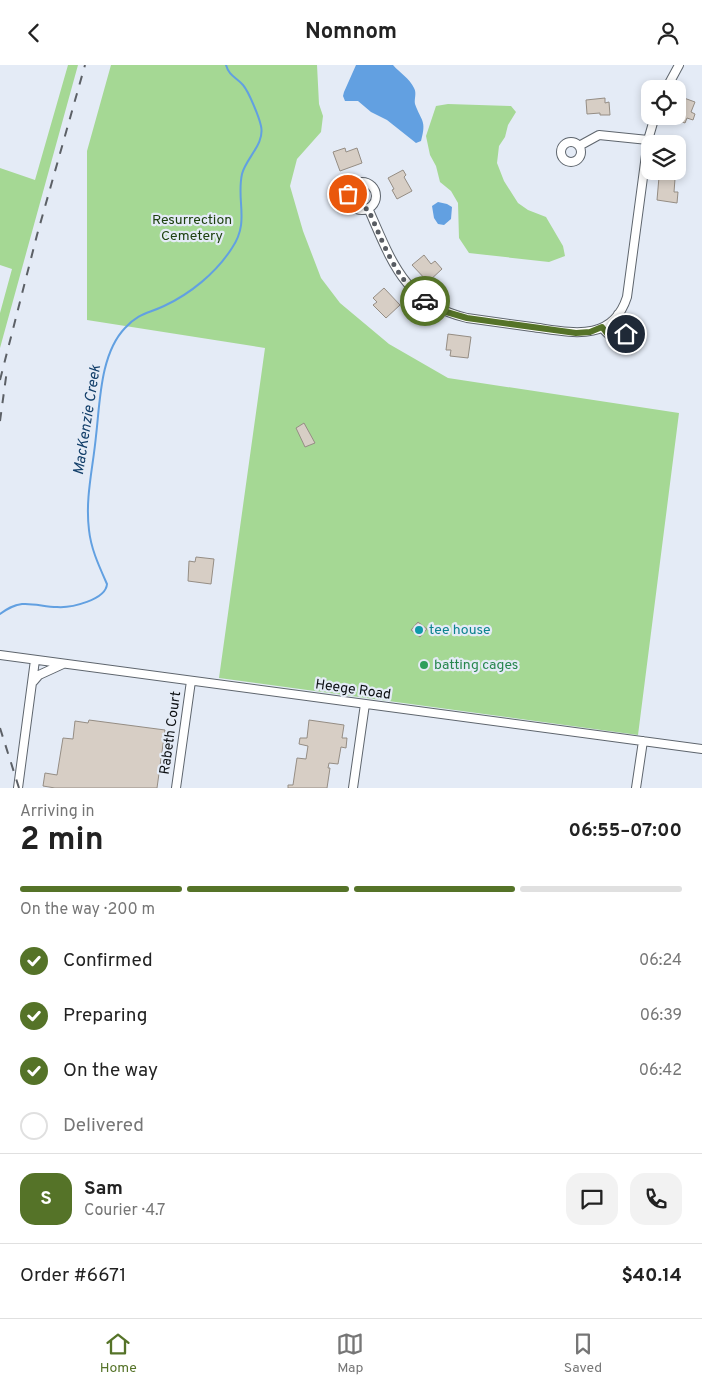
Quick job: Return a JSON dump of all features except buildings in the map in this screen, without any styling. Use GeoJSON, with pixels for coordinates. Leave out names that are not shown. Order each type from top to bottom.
{"type":"FeatureCollection","features":[{"type":"Feature","properties":{"kind":"street"},"geometry":{"type":"LineString","coordinates":[[671,80],[680,65]]}},
{"type":"Feature","properties":{"kind":"street"},"geometry":{"type":"LineString","coordinates":[[579,146],[599,135],[641,139]]}},
{"type":"Feature","properties":{"kind":"street"},"geometry":{"type":"LineString","coordinates":[[368,209],[394,266],[410,288],[432,306],[467,318],[576,333],[590,332],[602,327],[618,314],[625,303],[643,180]]}},
{"type":"Feature","properties":{"kind":"street"},"geometry":{"type":"LineString","coordinates":[[602,327],[613,339],[623,338],[627,329],[618,314]]}},
{"type":"Feature","properties":{"kind":"street","name":"Heege Road"},"geometry":{"type":"LineString","coordinates":[[0,655],[702,749]]}},
{"type":"Feature","properties":{"kind":"street"},"geometry":{"type":"LineString","coordinates":[[18,788],[35,660]]}},
{"type":"Feature","properties":{"kind":"street"},"geometry":{"type":"LineString","coordinates":[[33,682],[39,675],[63,664]]}},
{"type":"Feature","properties":{"kind":"street","name":"Rabeth Court"},"geometry":{"type":"LineString","coordinates":[[176,788],[191,681]]}},
{"type":"Feature","properties":{"kind":"street"},"geometry":{"type":"LineString","coordinates":[[353,788],[365,704]]}},
{"type":"Feature","properties":{"kind":"street"},"geometry":{"type":"LineString","coordinates":[[636,788],[643,741]]}},
{"type":"Feature","properties":{"kind":"green space"},"geometry":{"type":"Polygon","coordinates":[[[68,65],[78,65],[0,348],[0,313],[12,269],[0,265],[0,168],[35,180],[68,65]]]}},
{"type":"Feature","properties":{"kind":"green space","name":"Resurrection Cemetery"},"geometry":{"type":"Polygon","coordinates":[[[111,65],[317,65],[319,104],[323,116],[321,132],[297,159],[290,186],[303,231],[321,278],[340,303],[389,344],[448,378],[679,413],[638,735],[219,678],[265,348],[87,320],[87,151],[111,65]]]}},
{"type":"Feature","properties":{"kind":"green space"},"geometry":{"type":"Polygon","coordinates":[[[448,104],[511,106],[516,112],[499,146],[497,163],[504,181],[518,203],[528,210],[546,217],[563,246],[565,256],[549,262],[469,253],[459,238],[458,203],[451,191],[440,182],[436,166],[430,155],[426,136],[436,106],[448,104]]]}},
{"type":"Feature","properties":{"kind":"water"},"geometry":{"type":"Polygon","coordinates":[[[356,65],[393,65],[410,82],[415,90],[415,104],[423,121],[421,141],[416,143],[387,120],[371,112],[358,101],[345,101],[344,92],[356,65]]]}},
{"type":"Feature","properties":{"kind":"water"},"geometry":{"type":"Polygon","coordinates":[[[438,202],[452,207],[451,219],[444,225],[438,224],[434,218],[432,206],[438,202]]]}},
{"type":"Feature","properties":{"kind":"waterway","name":"MacKenzie Creek"},"geometry":{"type":"LineString","coordinates":[[0,614],[10,607],[22,604],[57,607],[71,606],[94,599],[105,590],[107,584],[90,537],[88,506],[100,394],[110,351],[125,328],[135,319],[164,306],[202,282],[226,257],[240,229],[242,174],[258,145],[261,126],[245,88],[231,74],[226,65]]}},
{"type":"Feature","properties":{"kind":"railway"},"geometry":{"type":"LineString","coordinates":[[0,380],[37,235],[85,65]]}},
{"type":"Feature","properties":{"kind":"railway"},"geometry":{"type":"LineString","coordinates":[[0,421],[7,370]]}},
{"type":"Feature","properties":{"kind":"railway"},"geometry":{"type":"LineString","coordinates":[[0,728],[19,788]]}},
{"type":"Feature","properties":{"kind":"way so far"},"geometry":{"type":"LineString","coordinates":[[348,194],[352,206],[368,209],[394,266],[410,288],[425,301]]}},
{"type":"Feature","properties":{"kind":"place","name":"tee house"},"geometry":{"type":"Point","coordinates":[419,630]}},
{"type":"Feature","properties":{"kind":"place","name":"batting cages"},"geometry":{"type":"Point","coordinates":[424,665]}},
{"type":"Feature","properties":{"kind":"route"},"geometry":{"type":"LineString","coordinates":[[425,301],[443,311],[467,318],[576,333],[590,332],[602,327],[609,336],[618,340],[626,334]]}}]}
